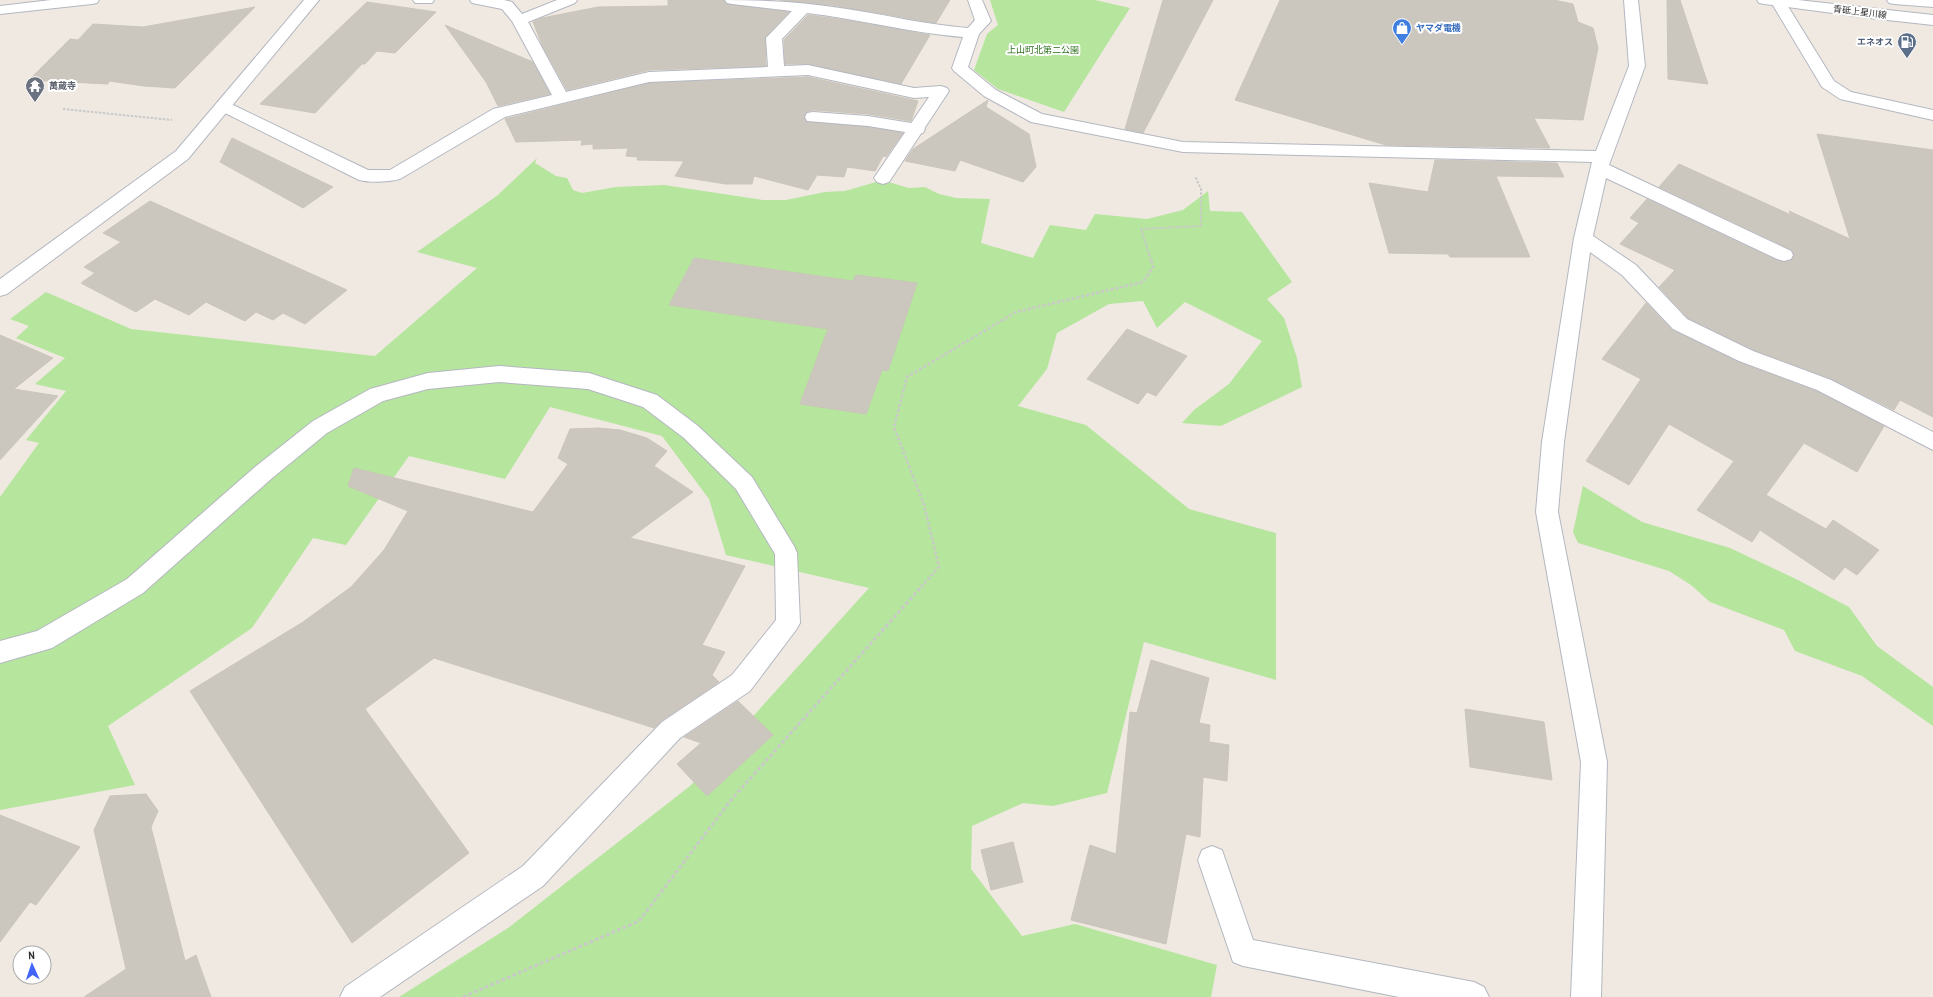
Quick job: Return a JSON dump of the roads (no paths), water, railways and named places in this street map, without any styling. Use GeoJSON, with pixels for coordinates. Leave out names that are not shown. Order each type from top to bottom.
{"type":"FeatureCollection","features":[{"type":"Feature","properties":{"kind":"street"},"geometry":{"type":"LineString","coordinates":[[0,10],[92,0]]}},
{"type":"Feature","properties":{"kind":"street"},"geometry":{"type":"LineString","coordinates":[[0,289],[182,155],[312,0]]}},
{"type":"Feature","properties":{"kind":"street"},"geometry":{"type":"LineString","coordinates":[[420,0],[427,0]]}},
{"type":"Feature","properties":{"kind":"street"},"geometry":{"type":"LineString","coordinates":[[476,0],[507,5],[519,20],[561,98]]}},
{"type":"Feature","properties":{"kind":"street"},"geometry":{"type":"LineString","coordinates":[[519,20],[570,0]]}},
{"type":"Feature","properties":{"kind":"street"},"geometry":{"type":"LineString","coordinates":[[732,0],[846,13],[945,31],[972,33]]}},
{"type":"Feature","properties":{"kind":"street"},"geometry":{"type":"LineString","coordinates":[[883,178],[941,91],[960,68],[972,33],[983,21],[975,0]]}},
{"type":"Feature","properties":{"kind":"street"},"geometry":{"type":"LineString","coordinates":[[1586,997],[1594,762],[1547,512],[1553,442],[1583,238],[1601,163],[1637,66],[1631,0]]}},
{"type":"Feature","properties":{"kind":"street","name":"青砥上星川線"},"geometry":{"type":"LineString","coordinates":[[1894,0],[1933,3]]}},
{"type":"Feature","properties":{"kind":"street"},"geometry":{"type":"LineString","coordinates":[[1771,1],[1828,84],[1846,96],[1933,115]]}},
{"type":"Feature","properties":{"kind":"street","name":"青砥上星川線"},"geometry":{"type":"LineString","coordinates":[[1771,1],[1933,20]]}},
{"type":"Feature","properties":{"kind":"street"},"geometry":{"type":"LineString","coordinates":[[776,71],[774,38],[804,8]]}},
{"type":"Feature","properties":{"kind":"street"},"geometry":{"type":"LineString","coordinates":[[960,68],[990,93],[1038,118],[1182,147],[1601,163],[1784,255]]}},
{"type":"Feature","properties":{"kind":"street"},"geometry":{"type":"LineString","coordinates":[[223,106],[365,176],[394,175],[499,113],[649,77],[808,70],[914,93],[941,91]]}},
{"type":"Feature","properties":{"kind":"street"},"geometry":{"type":"LineString","coordinates":[[813,117],[868,121],[917,129]]}},
{"type":"Feature","properties":{"kind":"street"},"geometry":{"type":"LineString","coordinates":[[1583,238],[1629,270],[1680,324],[1746,356],[1824,384],[1933,442]]}},
{"type":"Feature","properties":{"kind":"street"},"geometry":{"type":"LineString","coordinates":[[0,652],[44,640],[135,586],[263,473],[320,427],[377,395],[428,381],[499,374],[589,381],[650,401],[691,432],[744,483],[786,553],[788,623],[741,683],[671,730],[533,876],[355,997]]}},
{"type":"Feature","properties":{"kind":"street"},"geometry":{"type":"LineString","coordinates":[[1212,860],[1244,952],[1474,997]]}},
{"type":"Feature","properties":{"kind":"place","name":"ヤマダ電機"},"geometry":{"type":"Point","coordinates":[1402,45]}},
{"type":"Feature","properties":{"kind":"place","name":"エネオス"},"geometry":{"type":"Point","coordinates":[1907,59]}},
{"type":"Feature","properties":{"kind":"place","name":"萬蔵寺"},"geometry":{"type":"Point","coordinates":[35,103]}},
{"type":"Feature","properties":{"kind":"park label","name":"上山町北第二公園"},"geometry":{"type":"Point","coordinates":[1043,50]}}]}
